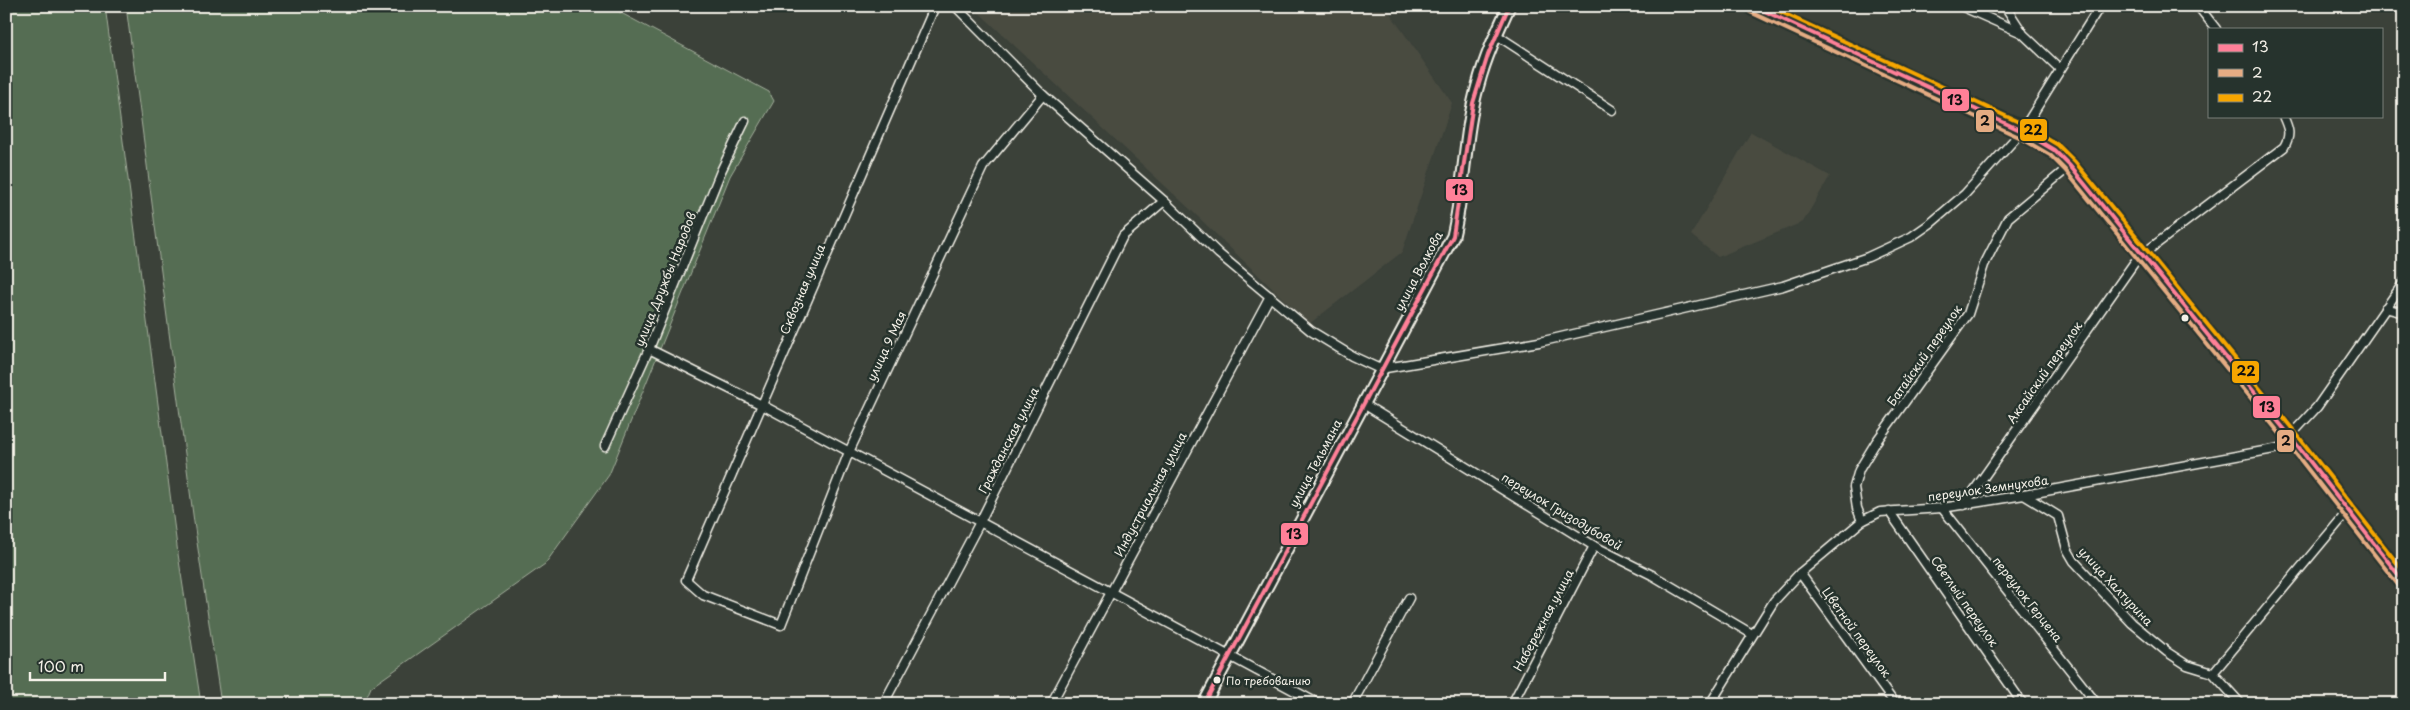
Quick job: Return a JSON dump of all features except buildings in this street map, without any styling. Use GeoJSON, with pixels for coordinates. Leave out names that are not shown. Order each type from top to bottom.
{"type":"FeatureCollection","features":[{"type":"Feature","properties":{"kind":"street","name":"Сквозная улица"},"geometry":{"type":"LineString","coordinates":[[781,625],[703,595],[686,580],[764,406],[936,6]]}},
{"type":"Feature","properties":{"kind":"street"},"geometry":{"type":"LineString","coordinates":[[955,6],[1043,95],[1164,201],[1219,254],[1311,331],[1352,356],[1380,369],[1539,342],[1783,286],[1868,257],[1912,237],[1932,223],[1965,194],[2022,131],[2100,6]]}},
{"type":"Feature","properties":{"kind":"street","name":"улица Волкова"},"geometry":{"type":"LineString","coordinates":[[1380,369],[1453,236],[1460,207],[1477,86],[1495,34],[1508,6]]}},
{"type":"Feature","properties":{"kind":"street"},"geometry":{"type":"LineString","coordinates":[[1753,6],[2022,131],[2054,150],[2070,166],[2143,254],[2187,312],[2293,441],[2404,582]]}},
{"type":"Feature","properties":{"kind":"street"},"geometry":{"type":"LineString","coordinates":[[1961,6],[2022,32]]}},
{"type":"Feature","properties":{"kind":"street"},"geometry":{"type":"LineString","coordinates":[[2005,6],[2022,32],[2060,69]]}},
{"type":"Feature","properties":{"kind":"street"},"geometry":{"type":"LineString","coordinates":[[2198,6],[2215,28]]}},
{"type":"Feature","properties":{"kind":"street"},"geometry":{"type":"LineString","coordinates":[[1495,34],[1612,110]]}},
{"type":"Feature","properties":{"kind":"street","name":"улица 9 Мая"},"geometry":{"type":"LineString","coordinates":[[781,625],[849,452],[983,167],[1043,95]]}},
{"type":"Feature","properties":{"kind":"street","name":"Аксайский переулок"},"geometry":{"type":"LineString","coordinates":[[1964,505],[2134,263],[2143,254],[2284,147],[2289,139],[2290,129],[2284,118]]}},
{"type":"Feature","properties":{"kind":"street","name":"улица Дружбы Народов"},"geometry":{"type":"LineString","coordinates":[[605,446],[649,349],[721,171],[746,121]]}},
{"type":"Feature","properties":{"kind":"street","name":"Батайский переулок"},"geometry":{"type":"LineString","coordinates":[[1862,521],[1857,508],[1854,487],[1859,470],[1876,442],[1968,314],[1984,265],[2008,218],[2070,166]]}},
{"type":"Feature","properties":{"kind":"street","name":"Гражданская улица"},"geometry":{"type":"LineString","coordinates":[[885,701],[980,522],[1123,236],[1164,201]]}},
{"type":"Feature","properties":{"kind":"street"},"geometry":{"type":"LineString","coordinates":[[2293,441],[2404,282]]}},
{"type":"Feature","properties":{"kind":"street","name":"Индустриальная улица"},"geometry":{"type":"LineString","coordinates":[[1051,704],[1270,296]]}},
{"type":"Feature","properties":{"kind":"street"},"geometry":{"type":"LineString","coordinates":[[2385,308],[2404,313]]}},
{"type":"Feature","properties":{"kind":"street"},"geometry":{"type":"LineString","coordinates":[[649,349],[764,406],[1319,704]]}},
{"type":"Feature","properties":{"kind":"street","name":"улица Тельмана"},"geometry":{"type":"LineString","coordinates":[[1204,704],[1380,369]]}},
{"type":"Feature","properties":{"kind":"street","name":"переулок Гризодубовой"},"geometry":{"type":"LineString","coordinates":[[1362,403],[1594,546],[1652,575],[1752,634]]}},
{"type":"Feature","properties":{"kind":"street","name":"переулок Земнухова"},"geometry":{"type":"LineString","coordinates":[[1710,704],[1774,601],[1800,573],[1862,521],[1889,511],[1942,508],[2024,495],[2293,441]]}},
{"type":"Feature","properties":{"kind":"street","name":"улица Халтурина"},"geometry":{"type":"LineString","coordinates":[[2024,495],[2058,516],[2067,549],[2074,561],[2132,623],[2176,659],[2188,666],[2213,673]]}},
{"type":"Feature","properties":{"kind":"street","name":"переулок Герцена"},"geometry":{"type":"LineString","coordinates":[[1942,508],[2097,704]]}},
{"type":"Feature","properties":{"kind":"street","name":"Светлый переулок"},"geometry":{"type":"LineString","coordinates":[[1889,511],[2023,704]]}},
{"type":"Feature","properties":{"kind":"street"},"geometry":{"type":"LineString","coordinates":[[2241,704],[2213,673],[2348,511]]}},
{"type":"Feature","properties":{"kind":"street","name":"Набережная улица"},"geometry":{"type":"LineString","coordinates":[[1512,704],[1594,546]]}},
{"type":"Feature","properties":{"kind":"street","name":"Цветной переулок"},"geometry":{"type":"LineString","coordinates":[[1800,573],[1895,704]]}},
{"type":"Feature","properties":{"kind":"street"},"geometry":{"type":"LineString","coordinates":[[1352,704],[1409,598]]}},
{"type":"Feature","properties":{"kind":"shaded area"},"geometry":{"type":"Polygon","coordinates":[[[972,6],[1385,6],[1452,103],[1402,252],[1309,324],[1192,211],[972,6]]]}},
{"type":"Feature","properties":{"kind":"shaded area"},"geometry":{"type":"Polygon","coordinates":[[[1751,132],[1830,176],[1803,222],[1718,257],[1691,235],[1751,132]]]}},
{"type":"Feature","properties":{"kind":"green space"},"geometry":{"type":"Polygon","coordinates":[[[6,6],[105,6],[178,554],[201,704],[6,704],[6,6]]]}},
{"type":"Feature","properties":{"kind":"green space"},"geometry":{"type":"Polygon","coordinates":[[[126,6],[608,6],[769,92],[774,101],[730,176],[609,475],[545,564],[371,687],[364,704],[221,704],[194,522],[126,6]]]}},
{"type":"Feature","properties":{"kind":"transit line","name":"13"},"geometry":{"type":"LineString","coordinates":[[1204,704],[1453,236],[1473,103],[1488,55],[1509,6]]}},
{"type":"Feature","properties":{"kind":"transit line","name":"13"},"geometry":{"type":"LineString","coordinates":[[1754,6],[2022,131],[2054,150],[2070,166],[2290,436],[2404,582]]}},
{"type":"Feature","properties":{"kind":"transit line","name":"22"},"geometry":{"type":"LineString","coordinates":[[1768,6],[2025,125],[2058,145],[2075,162],[2295,432],[2404,572]]}},
{"type":"Feature","properties":{"kind":"transit line","name":"2"},"geometry":{"type":"LineString","coordinates":[[1750,12],[2019,137],[2050,155],[2065,170],[2285,440],[2399,586]]}},
{"type":"Feature","properties":{"kind":"place","name":"По требованию"},"geometry":{"type":"Point","coordinates":[1217,680]}}]}
